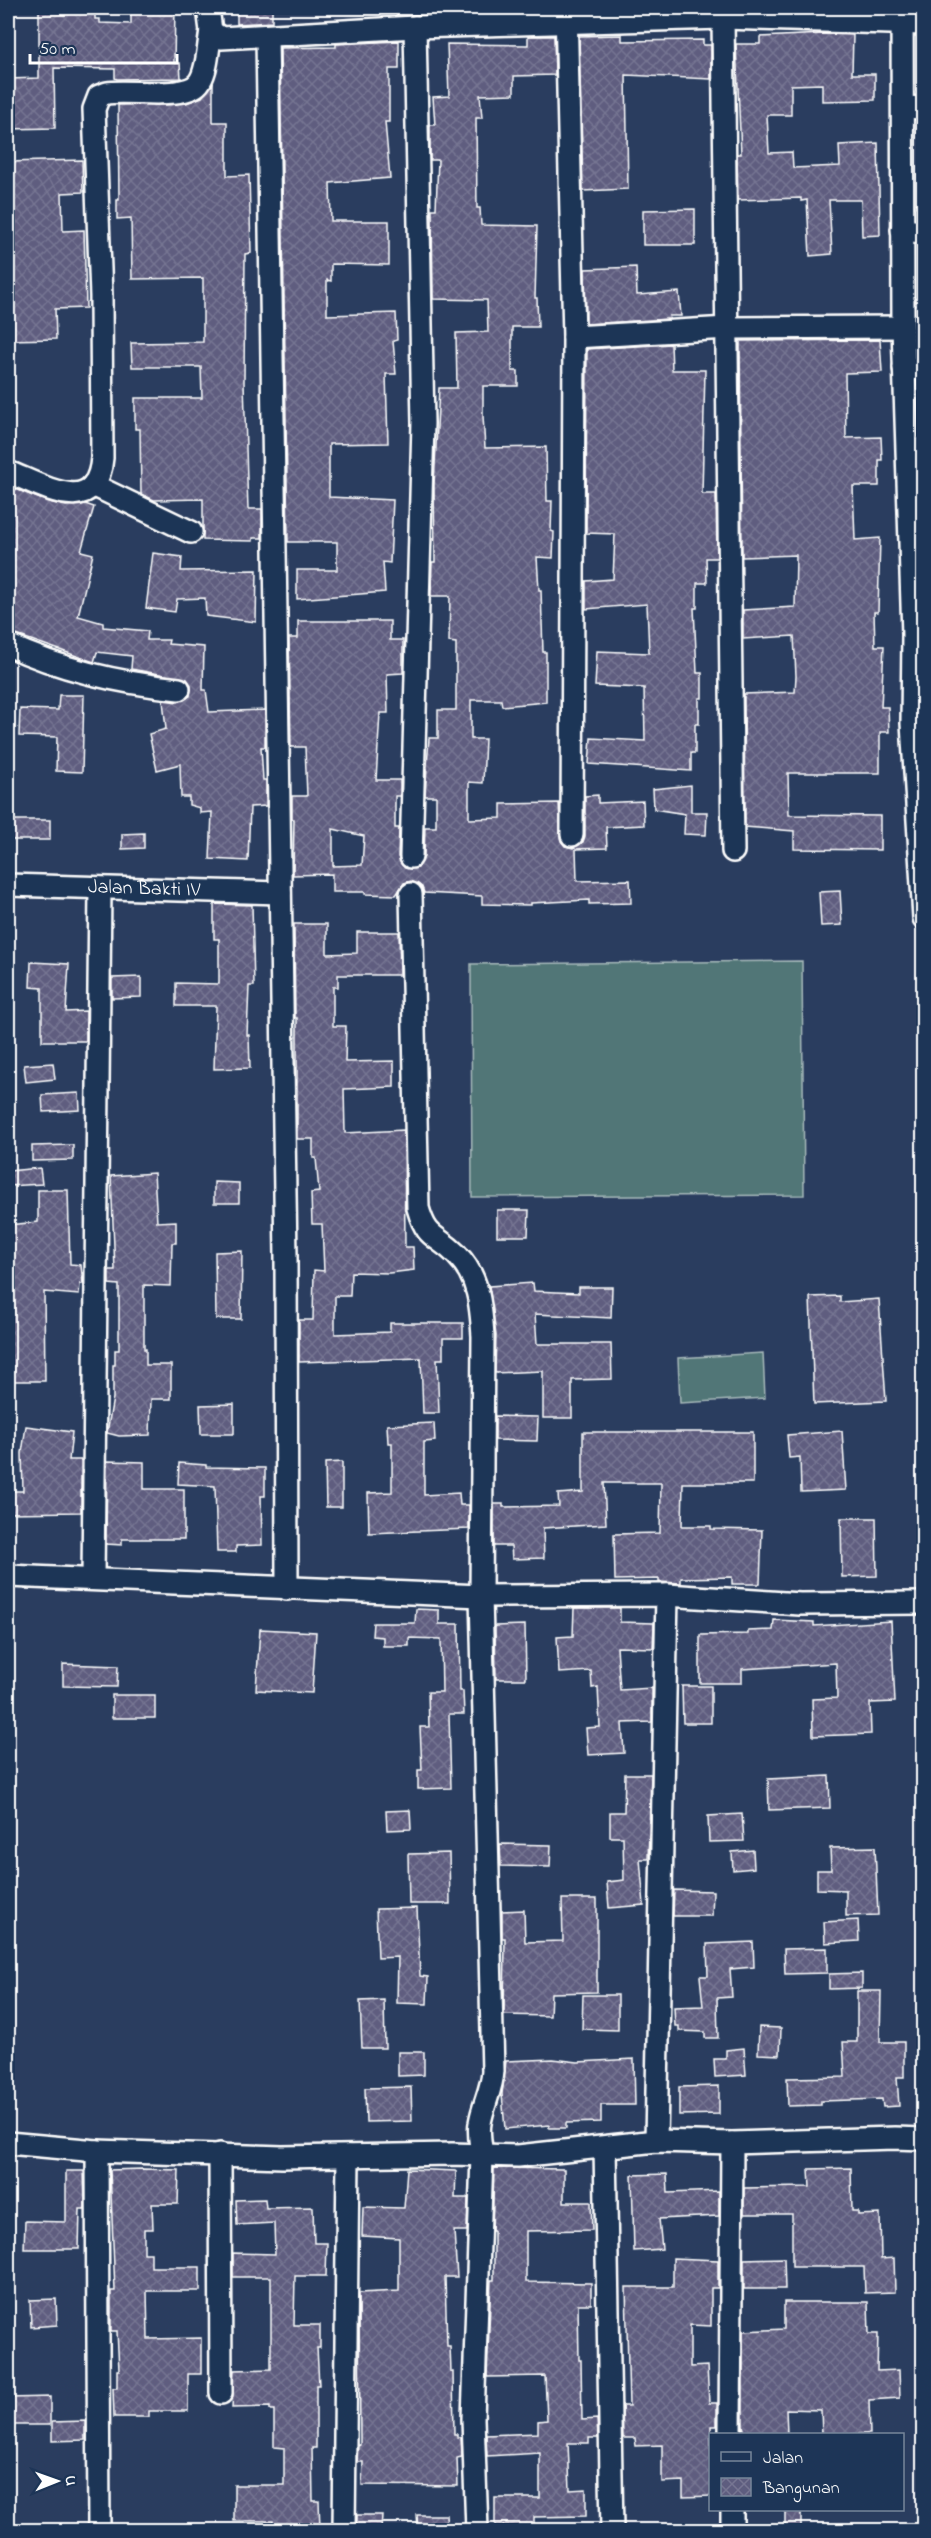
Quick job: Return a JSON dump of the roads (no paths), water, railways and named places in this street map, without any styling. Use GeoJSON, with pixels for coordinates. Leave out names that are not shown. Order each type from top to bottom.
{"type":"FeatureCollection","features":[{"type":"Feature","properties":{"kind":"street"},"geometry":{"type":"LineString","coordinates":[[8,472],[64,494],[78,494],[93,485],[101,471],[101,296],[94,110],[99,96],[107,93],[167,92],[189,90],[196,86],[204,71],[211,31],[208,8]]}},
{"type":"Feature","properties":{"kind":"street"},"geometry":{"type":"LineString","coordinates":[[211,31],[221,38],[267,37],[566,15],[723,18],[902,15],[924,24]]}},
{"type":"Feature","properties":{"kind":"street"},"geometry":{"type":"LineString","coordinates":[[566,15],[574,337],[572,835]]}},
{"type":"Feature","properties":{"kind":"street"},"geometry":{"type":"LineString","coordinates":[[902,15],[914,108],[913,231],[903,327],[914,368],[919,635],[918,724],[924,918]]}},
{"type":"Feature","properties":{"kind":"street"},"geometry":{"type":"LineString","coordinates":[[723,18],[733,851]]}},
{"type":"Feature","properties":{"kind":"street"},"geometry":{"type":"LineString","coordinates":[[411,857],[423,423],[416,27]]}},
{"type":"Feature","properties":{"kind":"street"},"geometry":{"type":"LineString","coordinates":[[267,37],[286,1257],[287,1588]]}},
{"type":"Feature","properties":{"kind":"street"},"geometry":{"type":"LineString","coordinates":[[574,337],[728,328],[903,327]]}},
{"type":"Feature","properties":{"kind":"street"},"geometry":{"type":"LineString","coordinates":[[93,485],[191,532]]}},
{"type":"Feature","properties":{"kind":"street"},"geometry":{"type":"LineString","coordinates":[[8,645],[37,657],[111,679],[179,689]]}},
{"type":"Feature","properties":{"kind":"street","name":"Jalan Bakti IV"},"geometry":{"type":"LineString","coordinates":[[8,885],[280,893]]}},
{"type":"Feature","properties":{"kind":"street"},"geometry":{"type":"LineString","coordinates":[[93,1579],[100,888]]}},
{"type":"Feature","properties":{"kind":"street"},"geometry":{"type":"LineString","coordinates":[[411,894],[418,1208],[423,1225],[430,1235],[454,1252],[468,1267],[478,1290],[483,1336],[481,1596],[493,2071],[492,2085],[480,2123],[482,2156],[472,2419],[477,2530]]}},
{"type":"Feature","properties":{"kind":"street"},"geometry":{"type":"LineString","coordinates":[[8,1576],[481,1596],[667,1595],[800,1604],[924,1603]]}},
{"type":"Feature","properties":{"kind":"street"},"geometry":{"type":"LineString","coordinates":[[656,2141],[667,1595]]}},
{"type":"Feature","properties":{"kind":"street"},"geometry":{"type":"LineString","coordinates":[[8,2143],[97,2151],[348,2156],[452,2154],[518,2156],[656,2141],[732,2143],[922,2139]]}},
{"type":"Feature","properties":{"kind":"street"},"geometry":{"type":"LineString","coordinates":[[730,2433],[732,2143]]}},
{"type":"Feature","properties":{"kind":"street"},"geometry":{"type":"LineString","coordinates":[[605,2148],[612,2530]]}},
{"type":"Feature","properties":{"kind":"street"},"geometry":{"type":"LineString","coordinates":[[97,2151],[99,2530]]}},
{"type":"Feature","properties":{"kind":"street"},"geometry":{"type":"LineString","coordinates":[[220,2154],[221,2394]]}},
{"type":"Feature","properties":{"kind":"street"},"geometry":{"type":"LineString","coordinates":[[344,2530],[348,2156]]}},
{"type":"Feature","properties":{"kind":"street"},"geometry":{"type":"LineString","coordinates":[[732,2511],[732,2530]]}}]}
